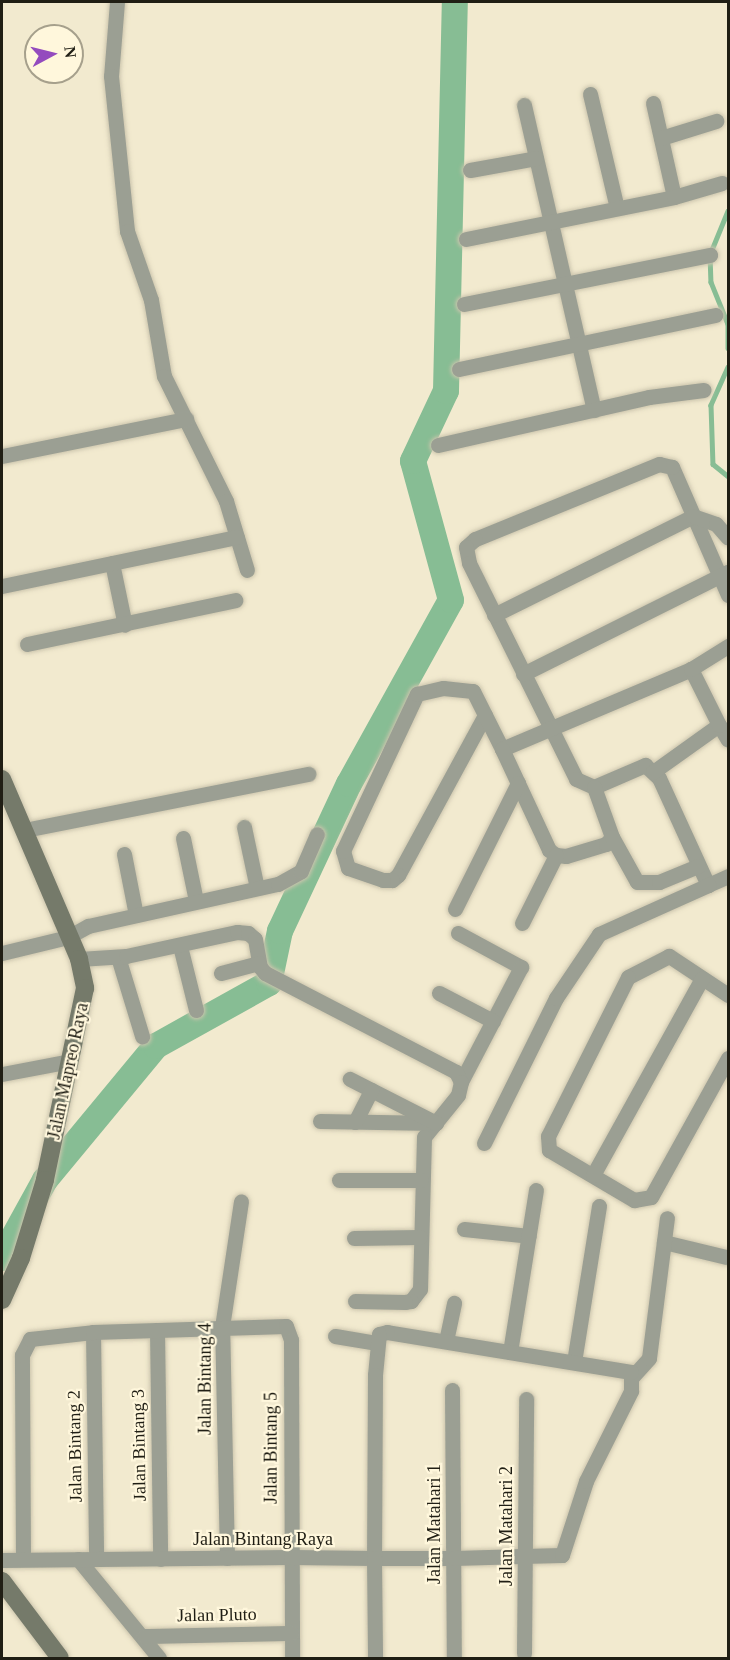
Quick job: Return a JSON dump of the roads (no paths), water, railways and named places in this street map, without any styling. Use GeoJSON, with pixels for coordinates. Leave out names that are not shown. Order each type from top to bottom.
{"type":"FeatureCollection","features":[{"type":"Feature","properties":{"kind":"street"},"geometry":{"type":"LineString","coordinates":[[117,2],[111,76],[125,217],[154,313],[164,376],[226,501],[247,570]]}},
{"type":"Feature","properties":{"kind":"street"},"geometry":{"type":"LineString","coordinates":[[590,94],[617,208]]}},
{"type":"Feature","properties":{"kind":"street"},"geometry":{"type":"LineString","coordinates":[[653,103],[674,197]]}},
{"type":"Feature","properties":{"kind":"street"},"geometry":{"type":"LineString","coordinates":[[524,105],[594,410]]}},
{"type":"Feature","properties":{"kind":"street"},"geometry":{"type":"LineString","coordinates":[[661,138],[716,121]]}},
{"type":"Feature","properties":{"kind":"street"},"geometry":{"type":"LineString","coordinates":[[470,170],[536,158]]}},
{"type":"Feature","properties":{"kind":"street"},"geometry":{"type":"LineString","coordinates":[[466,239],[674,197],[722,183]]}},
{"type":"Feature","properties":{"kind":"street"},"geometry":{"type":"LineString","coordinates":[[464,304],[710,255]]}},
{"type":"Feature","properties":{"kind":"street"},"geometry":{"type":"LineString","coordinates":[[459,369],[715,315]]}},
{"type":"Feature","properties":{"kind":"street"},"geometry":{"type":"LineString","coordinates":[[438,445],[594,410],[704,390]]}},
{"type":"Feature","properties":{"kind":"street"},"geometry":{"type":"LineString","coordinates":[[2,456],[186,419]]}},
{"type":"Feature","properties":{"kind":"street"},"geometry":{"type":"LineString","coordinates":[[698,866],[660,882],[637,882],[612,837],[594,787],[576,778],[549,727],[469,563],[466,547],[475,539],[659,464],[672,467],[693,516],[724,575],[729,595]]}},
{"type":"Feature","properties":{"kind":"street"},"geometry":{"type":"LineString","coordinates":[[494,615],[693,516],[716,524],[729,538]]}},
{"type":"Feature","properties":{"kind":"street"},"geometry":{"type":"LineString","coordinates":[[2,586],[237,537]]}},
{"type":"Feature","properties":{"kind":"street"},"geometry":{"type":"LineString","coordinates":[[112,563],[125,625]]}},
{"type":"Feature","properties":{"kind":"street"},"geometry":{"type":"LineString","coordinates":[[523,674],[724,575]]}},
{"type":"Feature","properties":{"kind":"street"},"geometry":{"type":"LineString","coordinates":[[27,644],[235,600]]}},
{"type":"Feature","properties":{"kind":"street"},"geometry":{"type":"LineString","coordinates":[[502,749],[549,727],[692,669],[729,646]]}},
{"type":"Feature","properties":{"kind":"street"},"geometry":{"type":"LineString","coordinates":[[692,669],[719,725],[729,740]]}},
{"type":"Feature","properties":{"kind":"street"},"geometry":{"type":"LineString","coordinates":[[485,715],[398,875],[392,880],[383,880],[348,868],[343,851],[417,694],[468,688],[485,715],[549,850],[556,855],[566,856],[606,844],[612,837]]}},
{"type":"Feature","properties":{"kind":"street"},"geometry":{"type":"LineString","coordinates":[[653,772],[719,725]]}},
{"type":"Feature","properties":{"kind":"street"},"geometry":{"type":"LineString","coordinates":[[594,787],[632,767],[645,765],[653,772],[708,885]]}},
{"type":"Feature","properties":{"kind":"street"},"geometry":{"type":"LineString","coordinates":[[25,830],[309,774]]}},
{"type":"Feature","properties":{"kind":"street","name":"Jalan Mapreo Raya"},"geometry":{"type":"LineString","coordinates":[[2,779],[78,959],[85,988],[45,1180],[21,1258],[2,1300]]}},
{"type":"Feature","properties":{"kind":"street"},"geometry":{"type":"LineString","coordinates":[[455,909],[518,783]]}},
{"type":"Feature","properties":{"kind":"street"},"geometry":{"type":"LineString","coordinates":[[244,827],[257,888]]}},
{"type":"Feature","properties":{"kind":"street"},"geometry":{"type":"LineString","coordinates":[[2,953],[68,937],[88,926],[278,884],[301,871],[316,834]]}},
{"type":"Feature","properties":{"kind":"street"},"geometry":{"type":"LineString","coordinates":[[183,838],[196,901]]}},
{"type":"Feature","properties":{"kind":"street"},"geometry":{"type":"LineString","coordinates":[[124,854],[136,915]]}},
{"type":"Feature","properties":{"kind":"street"},"geometry":{"type":"LineString","coordinates":[[522,923],[556,855]]}},
{"type":"Feature","properties":{"kind":"street"},"geometry":{"type":"LineString","coordinates":[[484,1143],[556,998],[599,934],[729,876]]}},
{"type":"Feature","properties":{"kind":"street"},"geometry":{"type":"LineString","coordinates":[[78,959],[118,957],[180,946],[237,932],[248,933],[255,939],[259,963],[265,973],[456,1072],[461,1082]]}},
{"type":"Feature","properties":{"kind":"street"},"geometry":{"type":"LineString","coordinates":[[355,1301],[405,1302],[415,1297],[420,1289],[421,1180],[424,1137],[458,1095],[461,1082],[521,967],[458,933]]}},
{"type":"Feature","properties":{"kind":"street"},"geometry":{"type":"LineString","coordinates":[[180,946],[196,1010]]}},
{"type":"Feature","properties":{"kind":"street"},"geometry":{"type":"LineString","coordinates":[[729,994],[669,956],[628,977],[548,1136],[549,1150],[634,1200],[651,1197],[729,1058]]}},
{"type":"Feature","properties":{"kind":"street"},"geometry":{"type":"LineString","coordinates":[[118,957],[142,1036]]}},
{"type":"Feature","properties":{"kind":"street"},"geometry":{"type":"LineString","coordinates":[[220,973],[259,963]]}},
{"type":"Feature","properties":{"kind":"street"},"geometry":{"type":"LineString","coordinates":[[593,1175],[702,978]]}},
{"type":"Feature","properties":{"kind":"street"},"geometry":{"type":"LineString","coordinates":[[439,993],[493,1021]]}},
{"type":"Feature","properties":{"kind":"street"},"geometry":{"type":"LineString","coordinates":[[2,1074],[70,1061]]}},
{"type":"Feature","properties":{"kind":"street"},"geometry":{"type":"LineString","coordinates":[[350,1079],[436,1123]]}},
{"type":"Feature","properties":{"kind":"street"},"geometry":{"type":"LineString","coordinates":[[355,1122],[371,1089]]}},
{"type":"Feature","properties":{"kind":"street"},"geometry":{"type":"LineString","coordinates":[[320,1121],[436,1123]]}},
{"type":"Feature","properties":{"kind":"street"},"geometry":{"type":"LineString","coordinates":[[339,1180],[421,1180]]}},
{"type":"Feature","properties":{"kind":"street"},"geometry":{"type":"LineString","coordinates":[[510,1352],[536,1190]]}},
{"type":"Feature","properties":{"kind":"street","name":"Jalan Bintang 4"},"geometry":{"type":"LineString","coordinates":[[227,1558],[222,1327],[241,1201]]}},
{"type":"Feature","properties":{"kind":"street"},"geometry":{"type":"LineString","coordinates":[[574,1362],[599,1206]]}},
{"type":"Feature","properties":{"kind":"street"},"geometry":{"type":"LineString","coordinates":[[375,1659],[375,1375],[377,1343],[383,1331],[625,1371],[633,1376],[649,1358],[667,1218]]}},
{"type":"Feature","properties":{"kind":"street"},"geometry":{"type":"LineString","coordinates":[[464,1228],[529,1236]]}},
{"type":"Feature","properties":{"kind":"street"},"geometry":{"type":"LineString","coordinates":[[354,1238],[420,1238]]}},
{"type":"Feature","properties":{"kind":"street"},"geometry":{"type":"LineString","coordinates":[[664,1242],[726,1257]]}},
{"type":"Feature","properties":{"kind":"street"},"geometry":{"type":"LineString","coordinates":[[446,1341],[454,1303]]}},
{"type":"Feature","properties":{"kind":"street","name":"Jalan Bintang 5"},"geometry":{"type":"LineString","coordinates":[[222,1327],[279,1325],[289,1330],[291,1340],[292,1659]]}},
{"type":"Feature","properties":{"kind":"street"},"geometry":{"type":"LineString","coordinates":[[23,1559],[22,1355],[26,1344],[37,1337],[93,1332],[222,1327]]}},
{"type":"Feature","properties":{"kind":"street","name":"Jalan Bintang 3"},"geometry":{"type":"LineString","coordinates":[[158,1330],[160,1559]]}},
{"type":"Feature","properties":{"kind":"street","name":"Jalan Bintang 2"},"geometry":{"type":"LineString","coordinates":[[93,1332],[96,1559]]}},
{"type":"Feature","properties":{"kind":"street"},"geometry":{"type":"LineString","coordinates":[[335,1336],[377,1343]]}},
{"type":"Feature","properties":{"kind":"street","name":"Jalan Bintang Raya"},"geometry":{"type":"LineString","coordinates":[[2,1560],[454,1558],[525,1557],[565,1553],[586,1481],[622,1412],[633,1376]]}},
{"type":"Feature","properties":{"kind":"street","name":"Jalan Matahari 1"},"geometry":{"type":"LineString","coordinates":[[452,1390],[454,1659]]}},
{"type":"Feature","properties":{"kind":"street","name":"Jalan Matahari 2"},"geometry":{"type":"LineString","coordinates":[[525,1653],[526,1399]]}},
{"type":"Feature","properties":{"kind":"street"},"geometry":{"type":"LineString","coordinates":[[78,1559],[144,1636],[159,1659]]}},
{"type":"Feature","properties":{"kind":"street"},"geometry":{"type":"LineString","coordinates":[[2,1581],[60,1659]]}},
{"type":"Feature","properties":{"kind":"street","name":"Jalan Pluto"},"geometry":{"type":"LineString","coordinates":[[144,1636],[292,1633]]}},
{"type":"Feature","properties":{"kind":"waterway"},"geometry":{"type":"LineString","coordinates":[[2,1258],[45,1180],[156,1046],[269,983],[280,931],[349,784],[451,600],[413,461],[446,391],[455,2]]}},
{"type":"Feature","properties":{"kind":"waterway"},"geometry":{"type":"LineString","coordinates":[[728,211],[710,255],[711,282],[728,324],[728,348]]}},
{"type":"Feature","properties":{"kind":"waterway"},"geometry":{"type":"LineString","coordinates":[[728,367],[711,405],[713,464],[728,476]]}}]}
